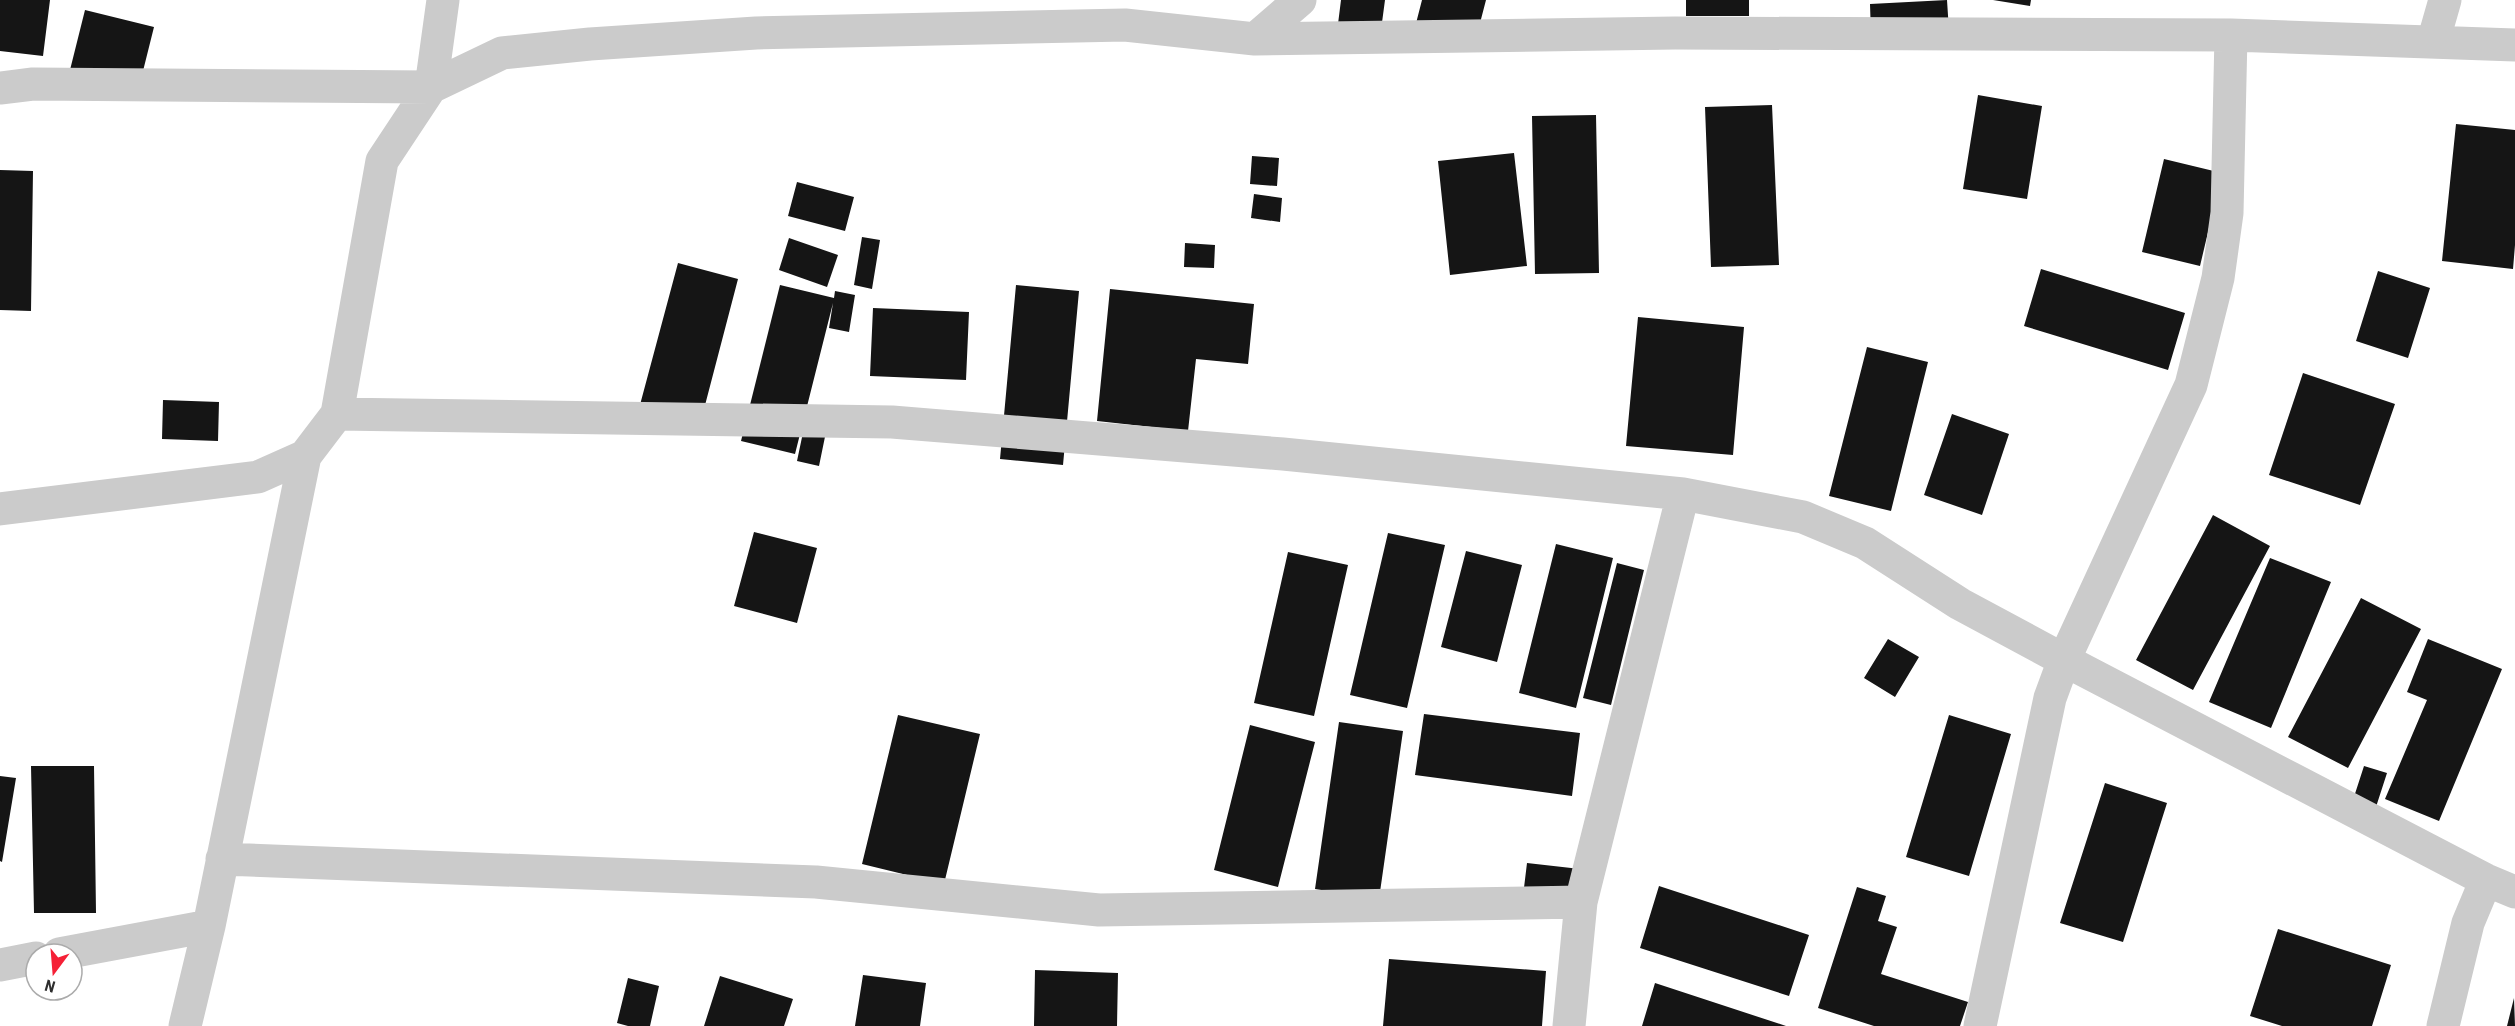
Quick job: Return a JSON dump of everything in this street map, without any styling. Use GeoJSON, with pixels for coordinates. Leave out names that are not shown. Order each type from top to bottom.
{"type":"FeatureCollection","features":[{"type":"Feature","properties":{"kind":"street"},"geometry":{"type":"LineString","coordinates":[[185,1026],[209,926],[305,456],[337,414],[382,161],[431,87],[443,0]]}},
{"type":"Feature","properties":{"kind":"street"},"geometry":{"type":"LineString","coordinates":[[1255,39],[1274,0]]}},
{"type":"Feature","properties":{"kind":"street"},"geometry":{"type":"LineString","coordinates":[[1255,39],[1300,0]]}},
{"type":"Feature","properties":{"kind":"street"},"geometry":{"type":"LineString","coordinates":[[2433,42],[2445,0]]}},
{"type":"Feature","properties":{"kind":"street"},"geometry":{"type":"LineString","coordinates":[[0,88],[33,84],[431,87],[502,52],[590,44],[756,33],[1125,25],[1255,39],[1675,33],[2231,35],[2515,45]]}},
{"type":"Feature","properties":{"kind":"street"},"geometry":{"type":"LineString","coordinates":[[1980,1026],[2050,698],[2064,660],[2186,396],[2194,374],[2218,278],[2228,213],[2231,35]]}},
{"type":"Feature","properties":{"kind":"street"},"geometry":{"type":"LineString","coordinates":[[337,414],[892,422],[1295,455],[1683,494],[1803,517],[1865,543],[1960,604],[2500,886],[2468,923],[2443,1026]]}},
{"type":"Feature","properties":{"kind":"street"},"geometry":{"type":"LineString","coordinates":[[0,509],[258,477],[305,456]]}},
{"type":"Feature","properties":{"kind":"street"},"geometry":{"type":"LineString","coordinates":[[1569,1026],[1581,902],[1683,494]]}},
{"type":"Feature","properties":{"kind":"street"},"geometry":{"type":"LineString","coordinates":[[222,859],[816,882],[1099,910],[1581,902]]}},
{"type":"Feature","properties":{"kind":"street"},"geometry":{"type":"LineString","coordinates":[[84,949],[209,926]]}},
{"type":"Feature","properties":{"kind":"street"},"geometry":{"type":"LineString","coordinates":[[0,965],[24,960]]}},
{"type":"Feature","properties":{"kind":"building"},"geometry":{"type":"Polygon","coordinates":[[[0,0],[50,0],[43,56],[0,51],[0,0]]]}},
{"type":"Feature","properties":{"kind":"building"},"geometry":{"type":"Polygon","coordinates":[[[1341,0],[1385,0],[1381,30],[1338,24],[1341,0]]]}},
{"type":"Feature","properties":{"kind":"building"},"geometry":{"type":"Polygon","coordinates":[[[1422,0],[1486,0],[1473,50],[1413,35],[1422,0]]]}},
{"type":"Feature","properties":{"kind":"building"},"geometry":{"type":"Polygon","coordinates":[[[1686,0],[1749,0],[1749,16],[1686,16],[1686,0]]]}},
{"type":"Feature","properties":{"kind":"building"},"geometry":{"type":"Polygon","coordinates":[[[1947,0],[1949,31],[1871,35],[1870,4],[1947,0]]]}},
{"type":"Feature","properties":{"kind":"building"},"geometry":{"type":"Polygon","coordinates":[[[1993,0],[2031,0],[2030,6],[1993,0]]]}},
{"type":"Feature","properties":{"kind":"building"},"geometry":{"type":"Polygon","coordinates":[[[85,10],[154,27],[138,91],[69,74],[85,10]]]}},
{"type":"Feature","properties":{"kind":"building"},"geometry":{"type":"Polygon","coordinates":[[[1978,95],[2042,106],[2027,199],[1963,189],[1978,95]]]}},
{"type":"Feature","properties":{"kind":"building"},"geometry":{"type":"Polygon","coordinates":[[[1772,105],[1779,265],[1711,267],[1705,107],[1772,105]]]}},
{"type":"Feature","properties":{"kind":"building"},"geometry":{"type":"Polygon","coordinates":[[[1596,115],[1599,273],[1535,274],[1532,116],[1596,115]]]}},
{"type":"Feature","properties":{"kind":"building"},"geometry":{"type":"Polygon","coordinates":[[[2456,124],[2515,130],[2513,269],[2442,261],[2456,124]]]}},
{"type":"Feature","properties":{"kind":"building"},"geometry":{"type":"Polygon","coordinates":[[[1514,153],[1527,266],[1450,275],[1438,161],[1514,153]]]}},
{"type":"Feature","properties":{"kind":"building"},"geometry":{"type":"Polygon","coordinates":[[[1252,156],[1279,158],[1277,186],[1250,184],[1252,156]]]}},
{"type":"Feature","properties":{"kind":"building"},"geometry":{"type":"Polygon","coordinates":[[[2164,159],[2222,173],[2200,266],[2142,252],[2164,159]]]}},
{"type":"Feature","properties":{"kind":"building"},"geometry":{"type":"Polygon","coordinates":[[[0,170],[33,171],[31,311],[0,310],[0,170]]]}},
{"type":"Feature","properties":{"kind":"building"},"geometry":{"type":"Polygon","coordinates":[[[797,182],[854,197],[845,231],[788,216],[797,182]]]}},
{"type":"Feature","properties":{"kind":"building"},"geometry":{"type":"Polygon","coordinates":[[[1254,194],[1282,198],[1280,222],[1251,218],[1254,194]]]}},
{"type":"Feature","properties":{"kind":"building"},"geometry":{"type":"Polygon","coordinates":[[[862,237],[880,240],[872,289],[854,285],[862,237]]]}},
{"type":"Feature","properties":{"kind":"building"},"geometry":{"type":"Polygon","coordinates":[[[789,238],[838,255],[827,287],[779,270],[789,238]]]}},
{"type":"Feature","properties":{"kind":"building"},"geometry":{"type":"Polygon","coordinates":[[[1185,243],[1215,245],[1214,268],[1184,267],[1185,243]]]}},
{"type":"Feature","properties":{"kind":"building"},"geometry":{"type":"Polygon","coordinates":[[[678,263],[738,279],[698,432],[637,416],[678,263]]]}},
{"type":"Feature","properties":{"kind":"building"},"geometry":{"type":"Polygon","coordinates":[[[2041,269],[2185,313],[2168,370],[2024,326],[2041,269]]]}},
{"type":"Feature","properties":{"kind":"building"},"geometry":{"type":"Polygon","coordinates":[[[2378,271],[2430,288],[2408,358],[2356,341],[2378,271]]]}},
{"type":"Feature","properties":{"kind":"building"},"geometry":{"type":"Polygon","coordinates":[[[780,285],[834,298],[835,291],[855,295],[849,332],[829,328],[833,303],[795,454],[741,441],[780,285]]]}},
{"type":"Feature","properties":{"kind":"building"},"geometry":{"type":"Polygon","coordinates":[[[1016,285],[1079,291],[1063,465],[1000,459],[1016,285]]]}},
{"type":"Feature","properties":{"kind":"building"},"geometry":{"type":"Polygon","coordinates":[[[1110,289],[1254,304],[1248,364],[1196,359],[1188,431],[1097,421],[1110,289]]]}},
{"type":"Feature","properties":{"kind":"building"},"geometry":{"type":"Polygon","coordinates":[[[873,308],[969,312],[966,380],[870,376],[873,308]]]}},
{"type":"Feature","properties":{"kind":"building"},"geometry":{"type":"Polygon","coordinates":[[[1638,317],[1744,327],[1733,455],[1626,446],[1638,317]]]}},
{"type":"Feature","properties":{"kind":"building"},"geometry":{"type":"Polygon","coordinates":[[[1867,347],[1928,362],[1891,511],[1829,496],[1867,347]]]}},
{"type":"Feature","properties":{"kind":"building"},"geometry":{"type":"Polygon","coordinates":[[[2303,373],[2395,404],[2360,505],[2269,475],[2303,373]]]}},
{"type":"Feature","properties":{"kind":"building"},"geometry":{"type":"Polygon","coordinates":[[[163,400],[219,402],[218,441],[162,439],[163,400]]]}},
{"type":"Feature","properties":{"kind":"building"},"geometry":{"type":"Polygon","coordinates":[[[1952,414],[2009,434],[1982,515],[1924,495],[1952,414]]]}},
{"type":"Feature","properties":{"kind":"building"},"geometry":{"type":"Polygon","coordinates":[[[805,423],[827,427],[819,466],[797,461],[805,423]]]}},
{"type":"Feature","properties":{"kind":"building"},"geometry":{"type":"Polygon","coordinates":[[[2213,515],[2270,546],[2193,690],[2136,660],[2213,515]]]}},
{"type":"Feature","properties":{"kind":"building"},"geometry":{"type":"Polygon","coordinates":[[[754,532],[817,548],[797,623],[734,606],[754,532]]]}},
{"type":"Feature","properties":{"kind":"building"},"geometry":{"type":"Polygon","coordinates":[[[1388,533],[1445,545],[1407,708],[1350,695],[1388,533]]]}},
{"type":"Feature","properties":{"kind":"building"},"geometry":{"type":"Polygon","coordinates":[[[1556,544],[1613,558],[1576,708],[1519,693],[1556,544]]]}},
{"type":"Feature","properties":{"kind":"building"},"geometry":{"type":"Polygon","coordinates":[[[1466,551],[1522,565],[1497,662],[1441,647],[1466,551]]]}},
{"type":"Feature","properties":{"kind":"building"},"geometry":{"type":"Polygon","coordinates":[[[1288,552],[1348,565],[1314,716],[1254,703],[1288,552]]]}},
{"type":"Feature","properties":{"kind":"building"},"geometry":{"type":"Polygon","coordinates":[[[2270,558],[2331,582],[2271,728],[2209,702],[2270,558]]]}},
{"type":"Feature","properties":{"kind":"building"},"geometry":{"type":"Polygon","coordinates":[[[1617,563],[1644,570],[1611,705],[1583,698],[1617,563]]]}},
{"type":"Feature","properties":{"kind":"building"},"geometry":{"type":"Polygon","coordinates":[[[2361,598],[2421,629],[2348,768],[2288,737],[2361,598]]]}},
{"type":"Feature","properties":{"kind":"building"},"geometry":{"type":"Polygon","coordinates":[[[1888,639],[1919,657],[1895,697],[1864,678],[1888,639]]]}},
{"type":"Feature","properties":{"kind":"building"},"geometry":{"type":"Polygon","coordinates":[[[2428,639],[2502,669],[2439,821],[2385,799],[2427,700],[2407,692],[2428,639]]]}},
{"type":"Feature","properties":{"kind":"building"},"geometry":{"type":"Polygon","coordinates":[[[1424,714],[1580,733],[1572,796],[1415,775],[1424,714]]]}},
{"type":"Feature","properties":{"kind":"building"},"geometry":{"type":"Polygon","coordinates":[[[898,715],[980,734],[944,884],[862,864],[898,715]]]}},
{"type":"Feature","properties":{"kind":"building"},"geometry":{"type":"Polygon","coordinates":[[[1949,715],[2011,734],[1969,876],[1906,857],[1949,715]]]}},
{"type":"Feature","properties":{"kind":"building"},"geometry":{"type":"Polygon","coordinates":[[[1339,722],[1403,731],[1379,899],[1315,889],[1339,722]]]}},
{"type":"Feature","properties":{"kind":"building"},"geometry":{"type":"Polygon","coordinates":[[[1250,725],[1315,742],[1278,887],[1214,870],[1250,725]]]}},
{"type":"Feature","properties":{"kind":"building"},"geometry":{"type":"Polygon","coordinates":[[[31,766],[94,766],[96,913],[34,913],[31,766]]]}},
{"type":"Feature","properties":{"kind":"building"},"geometry":{"type":"Polygon","coordinates":[[[2364,766],[2387,773],[2375,810],[2352,803],[2364,766]]]}},
{"type":"Feature","properties":{"kind":"building"},"geometry":{"type":"Polygon","coordinates":[[[0,776],[16,778],[2,862],[0,861],[0,776]]]}},
{"type":"Feature","properties":{"kind":"building"},"geometry":{"type":"Polygon","coordinates":[[[2105,783],[2167,803],[2123,942],[2060,923],[2105,783]]]}},
{"type":"Feature","properties":{"kind":"building"},"geometry":{"type":"Polygon","coordinates":[[[1527,863],[1580,869],[1578,901],[1523,896],[1527,863]]]}},
{"type":"Feature","properties":{"kind":"building"},"geometry":{"type":"Polygon","coordinates":[[[1659,886],[1809,935],[1789,996],[1640,948],[1659,886]]]}},
{"type":"Feature","properties":{"kind":"building"},"geometry":{"type":"Polygon","coordinates":[[[1857,887],[1886,896],[1878,921],[1897,927],[1881,974],[1968,1002],[1960,1026],[1874,1026],[1818,1008],[1857,887]]]}},
{"type":"Feature","properties":{"kind":"building"},"geometry":{"type":"Polygon","coordinates":[[[2278,929],[2391,965],[2372,1026],[2282,1026],[2250,1016],[2278,929]]]}},
{"type":"Feature","properties":{"kind":"building"},"geometry":{"type":"Polygon","coordinates":[[[1389,959],[1546,971],[1542,1026],[1383,1026],[1389,959]]]}},
{"type":"Feature","properties":{"kind":"building"},"geometry":{"type":"Polygon","coordinates":[[[1035,970],[1118,973],[1117,1026],[1034,1026],[1035,970]]]}},
{"type":"Feature","properties":{"kind":"building"},"geometry":{"type":"Polygon","coordinates":[[[863,975],[926,983],[920,1026],[855,1026],[863,975]]]}},
{"type":"Feature","properties":{"kind":"building"},"geometry":{"type":"Polygon","coordinates":[[[720,976],[793,999],[784,1026],[704,1026],[720,976]]]}},
{"type":"Feature","properties":{"kind":"building"},"geometry":{"type":"Polygon","coordinates":[[[628,978],[659,986],[650,1026],[628,1026],[617,1023],[628,978]]]}},
{"type":"Feature","properties":{"kind":"building"},"geometry":{"type":"Polygon","coordinates":[[[1655,983],[1786,1026],[1642,1026],[1655,983]]]}},
{"type":"Feature","properties":{"kind":"building"},"geometry":{"type":"Polygon","coordinates":[[[2514,998],[2515,1026],[2507,1026],[2514,998]]]}}]}
